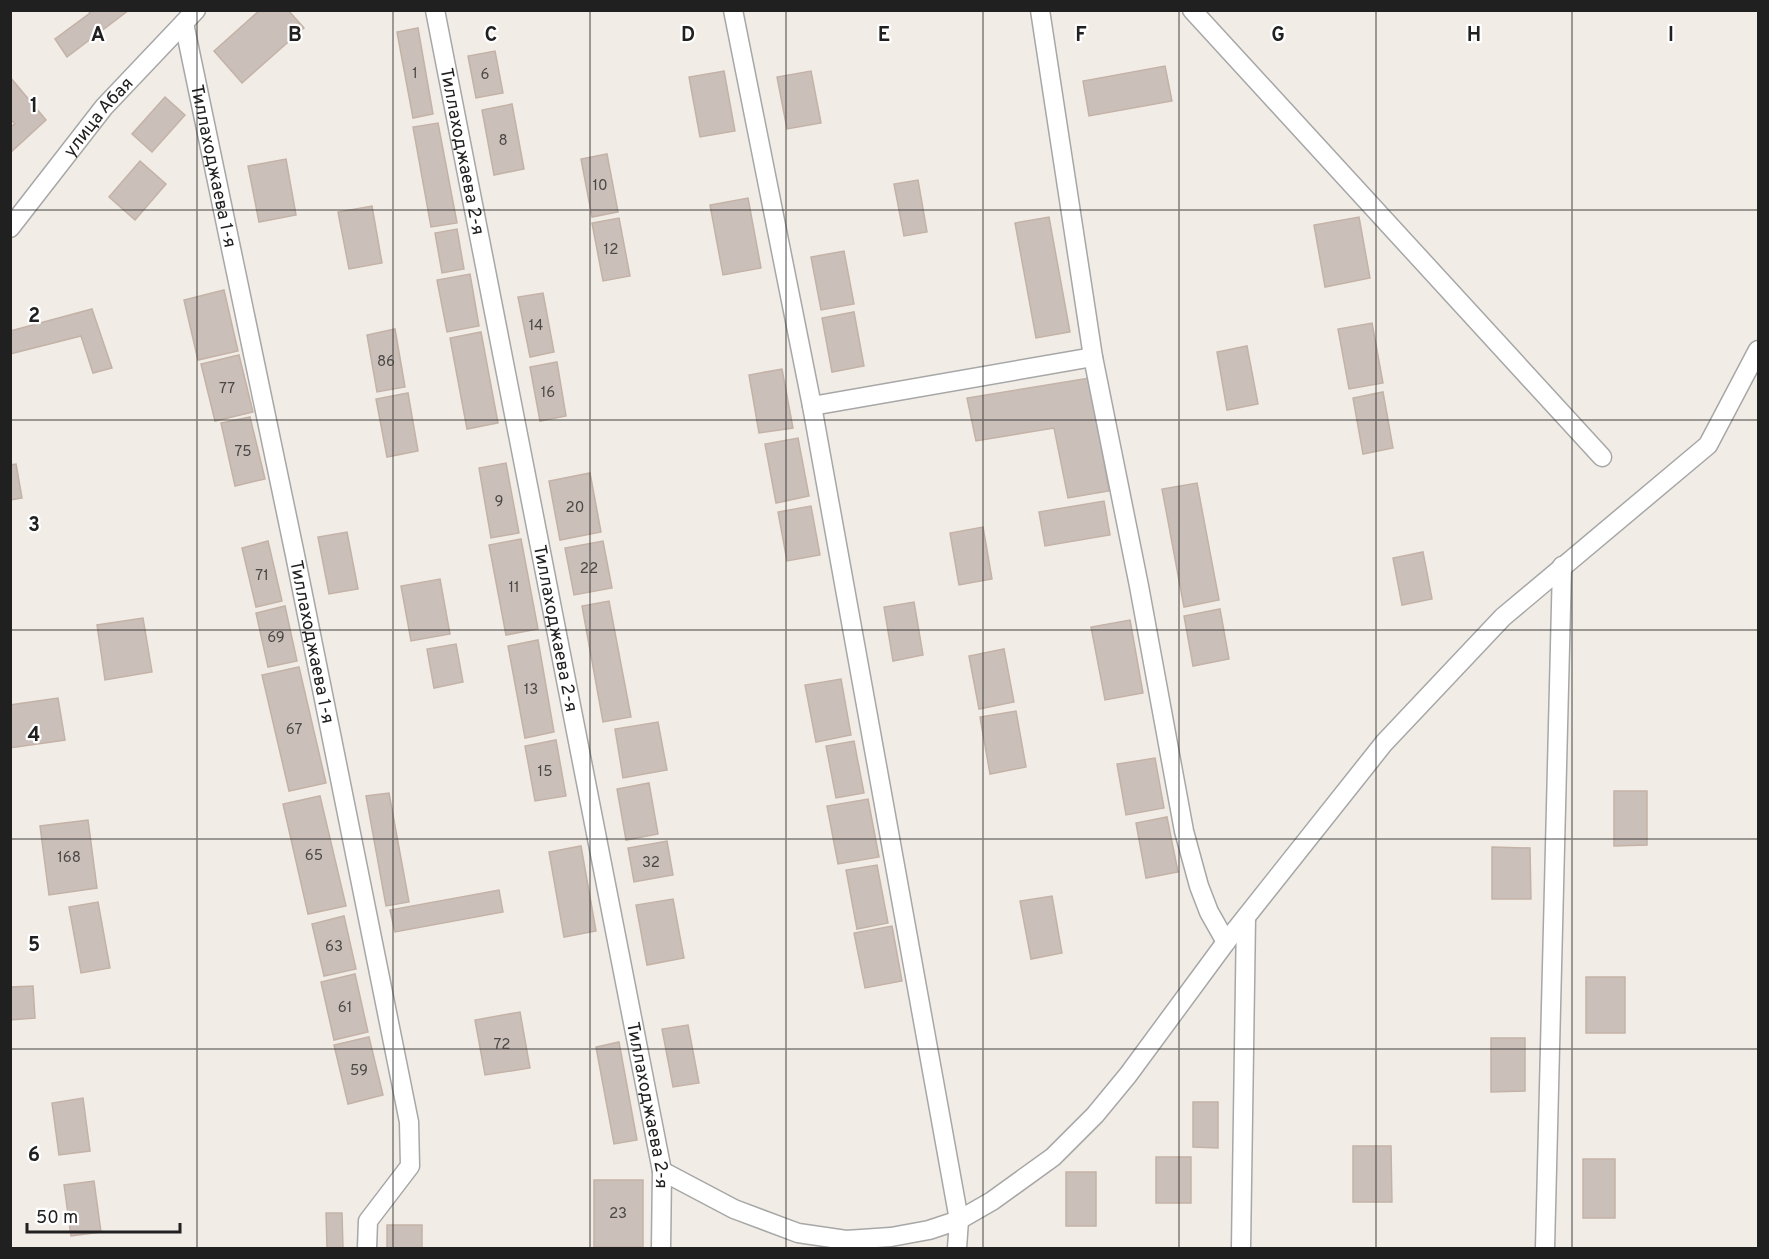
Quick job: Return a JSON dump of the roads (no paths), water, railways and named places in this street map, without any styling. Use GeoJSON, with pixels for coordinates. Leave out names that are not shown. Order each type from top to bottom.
{"type":"FeatureCollection","features":[{"type":"Feature","properties":{"kind":"street","name":"Тиллаходжаева 2-я"},"geometry":{"type":"LineString","coordinates":[[435,10],[662,1171],[661,1248]]}},
{"type":"Feature","properties":{"kind":"street"},"geometry":{"type":"LineString","coordinates":[[733,10],[812,406],[959,1220],[957,1248]]}},
{"type":"Feature","properties":{"kind":"street"},"geometry":{"type":"LineString","coordinates":[[1040,10],[1093,357],[1185,831],[1199,886],[1209,912],[1226,942]]}},
{"type":"Feature","properties":{"kind":"street"},"geometry":{"type":"LineString","coordinates":[[1192,10],[1602,457]]}},
{"type":"Feature","properties":{"kind":"street","name":"улица Абая"},"geometry":{"type":"LineString","coordinates":[[10,228],[104,107],[190,17]]}},
{"type":"Feature","properties":{"kind":"street","name":"Тиллаходжаева 1-я"},"geometry":{"type":"LineString","coordinates":[[190,17],[409,1122],[410,1166],[368,1221],[368,1248]]}},
{"type":"Feature","properties":{"kind":"street"},"geometry":{"type":"LineString","coordinates":[[662,1171],[734,1209],[798,1233],[846,1240],[891,1237],[930,1230],[959,1220],[992,1201],[1053,1156],[1095,1115],[1128,1075],[1226,942],[1384,743],[1503,616],[1708,445],[1758,350]]}},
{"type":"Feature","properties":{"kind":"street"},"geometry":{"type":"LineString","coordinates":[[812,406],[1093,357]]}},
{"type":"Feature","properties":{"kind":"street"},"geometry":{"type":"LineString","coordinates":[[1545,1248],[1562,566]]}},
{"type":"Feature","properties":{"kind":"street"},"geometry":{"type":"LineString","coordinates":[[1240,1248],[1246,918]]}}]}
